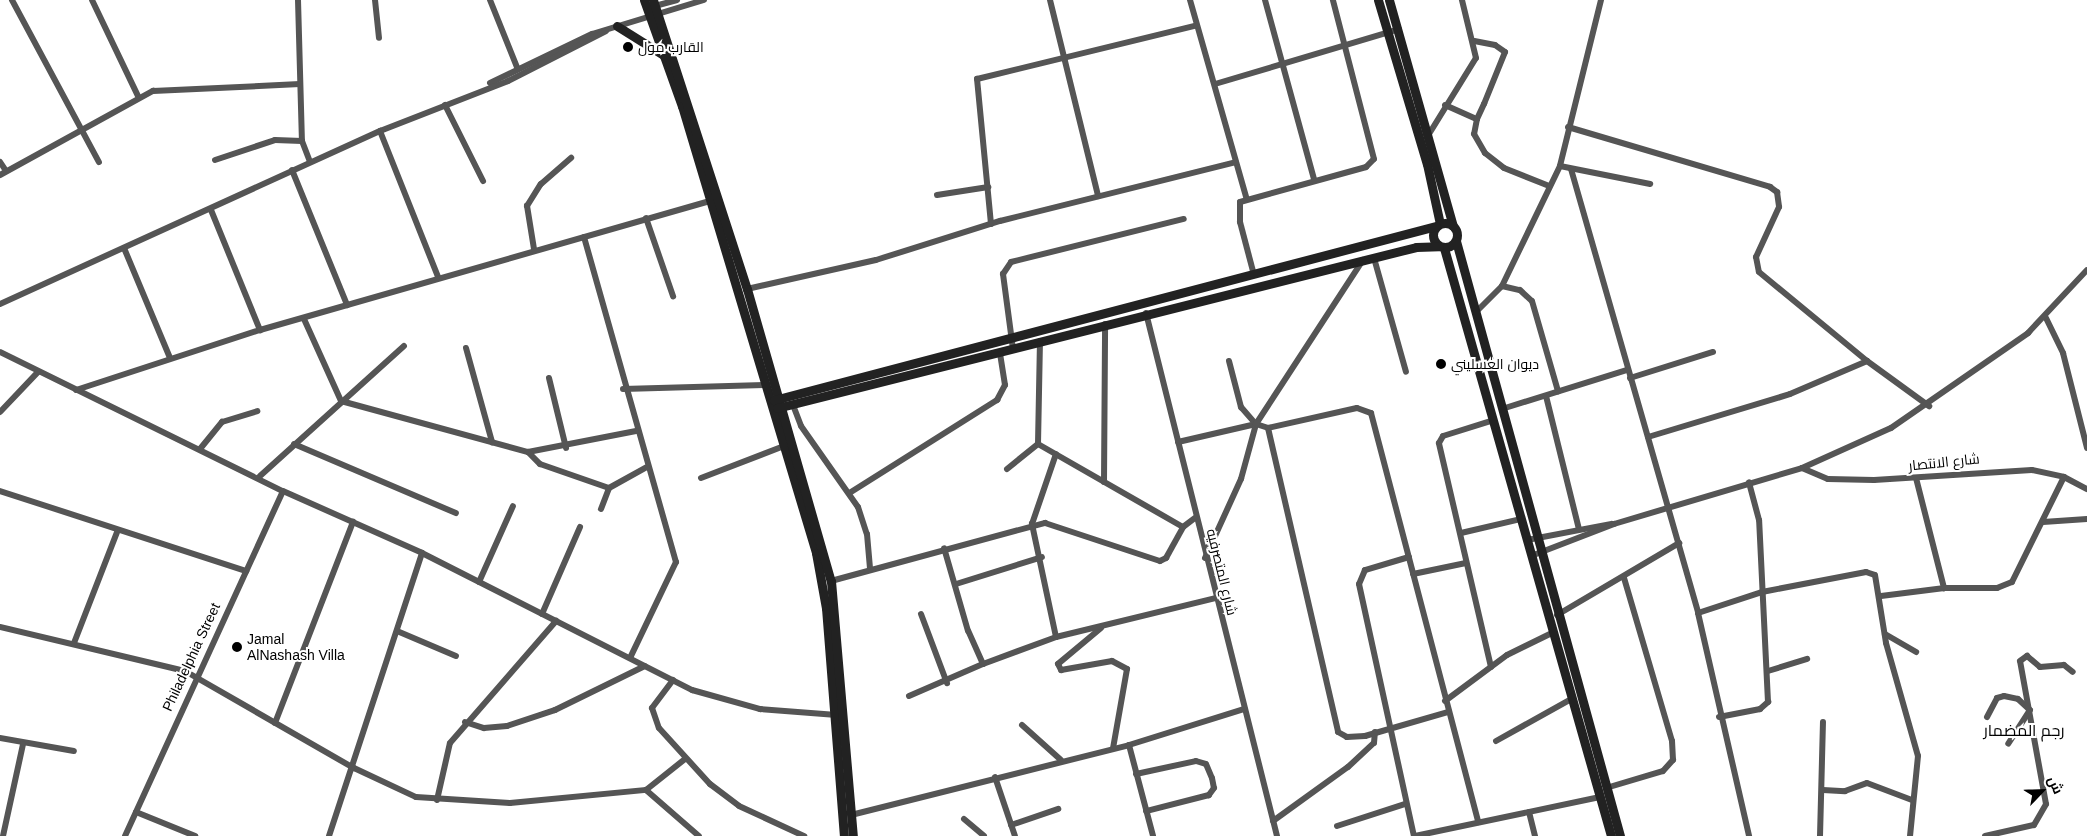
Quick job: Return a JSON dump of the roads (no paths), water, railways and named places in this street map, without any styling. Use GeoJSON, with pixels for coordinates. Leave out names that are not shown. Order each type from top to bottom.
{"type":"FeatureCollection","features":[{"type":"Feature","properties":{"kind":"street"},"geometry":{"type":"LineString","coordinates":[[12,0],[80,130],[99,162]]}},
{"type":"Feature","properties":{"kind":"street"},"geometry":{"type":"LineString","coordinates":[[92,0],[138,96]]}},
{"type":"Feature","properties":{"kind":"street"},"geometry":{"type":"LineString","coordinates":[[298,0],[302,141],[310,162]]}},
{"type":"Feature","properties":{"kind":"street"},"geometry":{"type":"LineString","coordinates":[[375,0],[379,38]]}},
{"type":"Feature","properties":{"kind":"street"},"geometry":{"type":"LineString","coordinates":[[490,0],[517,67]]}},
{"type":"Feature","properties":{"kind":"street"},"geometry":{"type":"LineString","coordinates":[[485,87],[517,67],[606,31],[651,7],[677,0]]}},
{"type":"Feature","properties":{"kind":"street"},"geometry":{"type":"LineString","coordinates":[[651,7],[704,0]]}},
{"type":"Feature","properties":{"kind":"street"},"geometry":{"type":"LineString","coordinates":[[1050,0],[1098,196]]}},
{"type":"Feature","properties":{"kind":"street"},"geometry":{"type":"LineString","coordinates":[[1190,0],[1195,26],[1215,84],[1246,197]]}},
{"type":"Feature","properties":{"kind":"street"},"geometry":{"type":"LineString","coordinates":[[1266,0],[1314,179]]}},
{"type":"Feature","properties":{"kind":"street"},"geometry":{"type":"LineString","coordinates":[[1254,275],[1238,209],[1246,197],[1366,166],[1374,159],[1333,0]]}},
{"type":"Feature","properties":{"kind":"street"},"geometry":{"type":"LineString","coordinates":[[1378,0],[1425,155],[1438,225],[1433,239],[1441,247],[1494,420],[1552,633],[1611,836]]}},
{"type":"Feature","properties":{"kind":"street"},"geometry":{"type":"LineString","coordinates":[[1390,0],[1429,134],[1456,240],[1505,408],[1541,552],[1620,836]]}},
{"type":"Feature","properties":{"kind":"street"},"geometry":{"type":"LineString","coordinates":[[1429,134],[1445,105],[1476,58],[1474,42],[1462,0]]}},
{"type":"Feature","properties":{"kind":"street"},"geometry":{"type":"LineString","coordinates":[[1477,312],[1502,286],[1560,166],[1568,127],[1601,0]]}},
{"type":"Feature","properties":{"kind":"street"},"geometry":{"type":"LineString","coordinates":[[651,7],[766,385],[776,404],[784,446],[823,584],[844,836]]}},
{"type":"Feature","properties":{"kind":"street"},"geometry":{"type":"LineString","coordinates":[[651,7],[747,289],[776,404],[831,581],[853,836]]}},
{"type":"Feature","properties":{"kind":"street"},"geometry":{"type":"LineString","coordinates":[[617,26],[665,56]]}},
{"type":"Feature","properties":{"kind":"street"},"geometry":{"type":"LineString","coordinates":[[991,224],[977,79],[1195,26]]}},
{"type":"Feature","properties":{"kind":"street"},"geometry":{"type":"LineString","coordinates":[[1215,84],[1399,29]]}},
{"type":"Feature","properties":{"kind":"street"},"geometry":{"type":"LineString","coordinates":[[0,304],[211,210],[292,170],[380,131],[485,87],[508,81],[606,31]]}},
{"type":"Feature","properties":{"kind":"street"},"geometry":{"type":"LineString","coordinates":[[1474,42],[1495,44],[1505,52],[1477,119],[1474,134],[1485,153],[1504,168],[1549,186]]}},
{"type":"Feature","properties":{"kind":"street"},"geometry":{"type":"LineString","coordinates":[[0,162],[3,173],[138,96],[171,87],[300,84]]}},
{"type":"Feature","properties":{"kind":"street"},"geometry":{"type":"LineString","coordinates":[[445,104],[483,181]]}},
{"type":"Feature","properties":{"kind":"street"},"geometry":{"type":"LineString","coordinates":[[1445,105],[1477,119]]}},
{"type":"Feature","properties":{"kind":"street"},"geometry":{"type":"LineString","coordinates":[[1568,127],[1770,187],[1777,192],[1778,207],[1756,257],[1759,272],[1868,360],[1929,406]]}},
{"type":"Feature","properties":{"kind":"street"},"geometry":{"type":"LineString","coordinates":[[380,131],[438,277]]}},
{"type":"Feature","properties":{"kind":"street"},"geometry":{"type":"LineString","coordinates":[[215,160],[275,140],[302,141]]}},
{"type":"Feature","properties":{"kind":"street"},"geometry":{"type":"LineString","coordinates":[[534,249],[527,206],[541,184],[571,158]]}},
{"type":"Feature","properties":{"kind":"street"},"geometry":{"type":"LineString","coordinates":[[747,289],[876,260],[991,224],[1236,162]]}},
{"type":"Feature","properties":{"kind":"street"},"geometry":{"type":"LineString","coordinates":[[1560,166],[1650,184]]}},
{"type":"Feature","properties":{"kind":"street"},"geometry":{"type":"LineString","coordinates":[[1571,169],[1698,613],[1720,717],[1749,836]]}},
{"type":"Feature","properties":{"kind":"street"},"geometry":{"type":"LineString","coordinates":[[292,170],[346,305]]}},
{"type":"Feature","properties":{"kind":"street"},"geometry":{"type":"LineString","coordinates":[[937,195],[988,187]]}},
{"type":"Feature","properties":{"kind":"street"},"geometry":{"type":"LineString","coordinates":[[76,390],[260,330],[304,319],[534,249],[584,237],[710,200]]}},
{"type":"Feature","properties":{"kind":"street"},"geometry":{"type":"LineString","coordinates":[[211,210],[260,330]]}},
{"type":"Feature","properties":{"kind":"street"},"geometry":{"type":"LineString","coordinates":[[646,218],[672,296]]}},
{"type":"Feature","properties":{"kind":"street"},"geometry":{"type":"LineString","coordinates":[[1013,349],[1003,274],[1011,262],[1184,219]]}},
{"type":"Feature","properties":{"kind":"street"},"geometry":{"type":"LineString","coordinates":[[776,404],[1011,338],[1438,225],[1453,226]]}},
{"type":"Feature","properties":{"kind":"street"},"geometry":{"type":"LineString","coordinates":[[584,237],[623,389],[676,562],[630,658]]}},
{"type":"Feature","properties":{"kind":"street"},"geometry":{"type":"LineString","coordinates":[[776,404],[793,405],[1000,353],[1105,324],[1363,260],[1441,247],[1456,240]]}},
{"type":"Feature","properties":{"kind":"street"},"geometry":{"type":"LineString","coordinates":[[124,248],[170,358]]}},
{"type":"Feature","properties":{"kind":"street"},"geometry":{"type":"LineString","coordinates":[[1374,258],[1406,372]]}},
{"type":"Feature","properties":{"kind":"street"},"geometry":{"type":"LineString","coordinates":[[1205,558],[1241,479],[1256,424],[1363,260]]}},
{"type":"Feature","properties":{"kind":"street"},"geometry":{"type":"LineString","coordinates":[[1531,556],[1614,524],[1749,482],[1802,468],[1869,439],[1929,406],[2046,318],[2087,270]]}},
{"type":"Feature","properties":{"kind":"street"},"geometry":{"type":"LineString","coordinates":[[1502,286],[1520,290],[1532,301],[1558,392]]}},
{"type":"Feature","properties":{"kind":"street","name":"شارع المتصرفيه"},"geometry":{"type":"LineString","coordinates":[[1146,314],[1205,558],[1277,836]]}},
{"type":"Feature","properties":{"kind":"street"},"geometry":{"type":"LineString","coordinates":[[2046,318],[2063,353],[2087,448]]}},
{"type":"Feature","properties":{"kind":"street"},"geometry":{"type":"LineString","coordinates":[[304,319],[341,401]]}},
{"type":"Feature","properties":{"kind":"street"},"geometry":{"type":"LineString","coordinates":[[1104,482],[1105,324]]}},
{"type":"Feature","properties":{"kind":"street"},"geometry":{"type":"LineString","coordinates":[[1038,444],[1040,341]]}},
{"type":"Feature","properties":{"kind":"street"},"geometry":{"type":"LineString","coordinates":[[260,476],[404,346]]}},
{"type":"Feature","properties":{"kind":"street"},"geometry":{"type":"LineString","coordinates":[[466,348],[492,442]]}},
{"type":"Feature","properties":{"kind":"street"},"geometry":{"type":"LineString","coordinates":[[0,352],[38,372],[260,476],[283,490],[422,553],[672,680],[726,703],[844,716]]}},
{"type":"Feature","properties":{"kind":"street"},"geometry":{"type":"LineString","coordinates":[[1630,378],[1713,352]]}},
{"type":"Feature","properties":{"kind":"street"},"geometry":{"type":"LineString","coordinates":[[851,492],[997,400],[1006,385],[1000,353]]}},
{"type":"Feature","properties":{"kind":"street"},"geometry":{"type":"LineString","coordinates":[[1648,438],[1790,394],[1868,360]]}},
{"type":"Feature","properties":{"kind":"street"},"geometry":{"type":"LineString","coordinates":[[1229,361],[1241,407],[1256,424],[1268,428],[1357,408],[1371,413],[1478,822]]}},
{"type":"Feature","properties":{"kind":"street"},"geometry":{"type":"LineString","coordinates":[[1505,408],[1627,370]]}},
{"type":"Feature","properties":{"kind":"street"},"geometry":{"type":"LineString","coordinates":[[0,412],[38,372]]}},
{"type":"Feature","properties":{"kind":"street"},"geometry":{"type":"LineString","coordinates":[[549,378],[566,448]]}},
{"type":"Feature","properties":{"kind":"street"},"geometry":{"type":"LineString","coordinates":[[623,389],[766,385]]}},
{"type":"Feature","properties":{"kind":"street"},"geometry":{"type":"LineString","coordinates":[[1546,396],[1578,530]]}},
{"type":"Feature","properties":{"kind":"street"},"geometry":{"type":"LineString","coordinates":[[341,401],[528,452],[566,448],[636,431]]}},
{"type":"Feature","properties":{"kind":"street"},"geometry":{"type":"LineString","coordinates":[[793,405],[801,426],[851,492],[867,534],[870,569]]}},
{"type":"Feature","properties":{"kind":"street"},"geometry":{"type":"LineString","coordinates":[[200,449],[222,422],[257,411]]}},
{"type":"Feature","properties":{"kind":"street"},"geometry":{"type":"LineString","coordinates":[[1491,666],[1466,564],[1440,439],[1494,420]]}},
{"type":"Feature","properties":{"kind":"street"},"geometry":{"type":"LineString","coordinates":[[1178,442],[1256,424]]}},
{"type":"Feature","properties":{"kind":"street"},"geometry":{"type":"LineString","coordinates":[[1268,428],[1332,718],[1338,732],[1347,737],[1375,732],[1448,712]]}},
{"type":"Feature","properties":{"kind":"street"},"geometry":{"type":"LineString","coordinates":[[294,444],[456,513]]}},
{"type":"Feature","properties":{"kind":"street"},"geometry":{"type":"LineString","coordinates":[[1038,444],[1183,527]]}},
{"type":"Feature","properties":{"kind":"street"},"geometry":{"type":"LineString","coordinates":[[1006,469],[1038,444]]}},
{"type":"Feature","properties":{"kind":"street"},"geometry":{"type":"LineString","coordinates":[[701,478],[784,446]]}},
{"type":"Feature","properties":{"kind":"street"},"geometry":{"type":"LineString","coordinates":[[528,452],[540,464],[609,488]]}},
{"type":"Feature","properties":{"kind":"street"},"geometry":{"type":"LineString","coordinates":[[1056,454],[1032,524],[1042,557],[1056,636]]}},
{"type":"Feature","properties":{"kind":"street"},"geometry":{"type":"LineString","coordinates":[[601,509],[609,488],[632,472],[647,467]]}},
{"type":"Feature","properties":{"kind":"street","name":"شارع الانتصار"},"geometry":{"type":"LineString","coordinates":[[1802,468],[1828,479],[1916,478],[2014,468],[2064,477],[2087,489]]}},
{"type":"Feature","properties":{"kind":"street"},"geometry":{"type":"LineString","coordinates":[[1881,596],[1944,588],[1997,588],[2012,582],[2064,477]]}},
{"type":"Feature","properties":{"kind":"street"},"geometry":{"type":"LineString","coordinates":[[1916,478],[1944,588]]}},
{"type":"Feature","properties":{"kind":"street"},"geometry":{"type":"LineString","coordinates":[[1720,717],[1766,706],[1768,671],[1758,520],[1749,482]]}},
{"type":"Feature","properties":{"kind":"street","name":"Philadelphia Street"},"geometry":{"type":"LineString","coordinates":[[125,836],[193,679],[283,490]]}},
{"type":"Feature","properties":{"kind":"street"},"geometry":{"type":"LineString","coordinates":[[0,491],[117,532],[246,570]]}},
{"type":"Feature","properties":{"kind":"street"},"geometry":{"type":"LineString","coordinates":[[479,582],[512,506]]}},
{"type":"Feature","properties":{"kind":"street"},"geometry":{"type":"LineString","coordinates":[[831,581],[1032,524],[1056,524],[1160,562],[1183,527],[1195,518]]}},
{"type":"Feature","properties":{"kind":"street"},"geometry":{"type":"LineString","coordinates":[[1461,533],[1521,519]]}},
{"type":"Feature","properties":{"kind":"street"},"geometry":{"type":"LineString","coordinates":[[2042,522],[2087,519]]}},
{"type":"Feature","properties":{"kind":"street"},"geometry":{"type":"LineString","coordinates":[[275,723],[353,522]]}},
{"type":"Feature","properties":{"kind":"street"},"geometry":{"type":"LineString","coordinates":[[1527,540],[1614,524]]}},
{"type":"Feature","properties":{"kind":"street"},"geometry":{"type":"LineString","coordinates":[[542,614],[580,527]]}},
{"type":"Feature","properties":{"kind":"street"},"geometry":{"type":"LineString","coordinates":[[74,643],[117,532]]}},
{"type":"Feature","properties":{"kind":"street"},"geometry":{"type":"LineString","coordinates":[[1558,615],[1624,578],[1679,543]]}},
{"type":"Feature","properties":{"kind":"street"},"geometry":{"type":"LineString","coordinates":[[944,548],[956,584],[968,631],[982,664]]}},
{"type":"Feature","properties":{"kind":"street"},"geometry":{"type":"LineString","coordinates":[[329,836],[354,768],[422,553]]}},
{"type":"Feature","properties":{"kind":"street"},"geometry":{"type":"LineString","coordinates":[[956,584],[1042,557]]}},
{"type":"Feature","properties":{"kind":"street"},"geometry":{"type":"LineString","coordinates":[[1408,557],[1365,570],[1359,584],[1392,726],[1405,804],[1414,836],[1600,797]]}},
{"type":"Feature","properties":{"kind":"street"},"geometry":{"type":"LineString","coordinates":[[1413,574],[1466,564]]}},
{"type":"Feature","properties":{"kind":"street"},"geometry":{"type":"LineString","coordinates":[[1698,613],[1762,592],[1866,572],[1879,579],[1885,634],[1918,756],[1912,800],[1910,836]]}},
{"type":"Feature","properties":{"kind":"street"},"geometry":{"type":"LineString","coordinates":[[1606,788],[1663,771],[1673,760],[1672,741],[1624,578]]}},
{"type":"Feature","properties":{"kind":"street"},"geometry":{"type":"LineString","coordinates":[[909,696],[947,683],[982,664],[1056,636],[1102,627],[1216,598]]}},
{"type":"Feature","properties":{"kind":"street"},"geometry":{"type":"LineString","coordinates":[[921,614],[947,683]]}},
{"type":"Feature","properties":{"kind":"street"},"geometry":{"type":"LineString","coordinates":[[437,800],[445,757],[466,722],[556,621]]}},
{"type":"Feature","properties":{"kind":"street"},"geometry":{"type":"LineString","coordinates":[[0,627],[180,669],[193,679],[354,768],[400,791],[437,800],[510,803],[646,790],[685,759]]}},
{"type":"Feature","properties":{"kind":"street"},"geometry":{"type":"LineString","coordinates":[[1102,627],[1058,664],[1061,670],[1112,661],[1128,669],[1113,748]]}},
{"type":"Feature","properties":{"kind":"street"},"geometry":{"type":"LineString","coordinates":[[397,631],[456,656]]}},
{"type":"Feature","properties":{"kind":"street"},"geometry":{"type":"LineString","coordinates":[[1445,701],[1491,666],[1552,633]]}},
{"type":"Feature","properties":{"kind":"street"},"geometry":{"type":"LineString","coordinates":[[1885,634],[1916,652]]}},
{"type":"Feature","properties":{"kind":"street"},"geometry":{"type":"LineString","coordinates":[[1985,836],[2034,825],[2044,812],[2045,786],[2030,710],[2022,656],[2032,658],[2040,668],[2064,665],[2073,672]]}},
{"type":"Feature","properties":{"kind":"street"},"geometry":{"type":"LineString","coordinates":[[1768,671],[1807,659]]}},
{"type":"Feature","properties":{"kind":"street"},"geometry":{"type":"LineString","coordinates":[[466,722],[494,728],[522,721],[645,666]]}},
{"type":"Feature","properties":{"kind":"street"},"geometry":{"type":"LineString","coordinates":[[672,680],[654,702],[651,714],[685,759],[747,812],[804,836]]}},
{"type":"Feature","properties":{"kind":"street"},"geometry":{"type":"LineString","coordinates":[[1987,717],[1997,698],[2004,696],[2018,699],[2030,710]]}},
{"type":"Feature","properties":{"kind":"street"},"geometry":{"type":"LineString","coordinates":[[1496,741],[1571,699]]}},
{"type":"Feature","properties":{"kind":"street"},"geometry":{"type":"LineString","coordinates":[[851,815],[1061,760],[1129,745],[1244,709]]}},
{"type":"Feature","properties":{"kind":"street"},"geometry":{"type":"LineString","coordinates":[[2008,744],[2030,710]]}},
{"type":"Feature","properties":{"kind":"street"},"geometry":{"type":"LineString","coordinates":[[1820,836],[1823,790],[1823,722]]}},
{"type":"Feature","properties":{"kind":"street"},"geometry":{"type":"LineString","coordinates":[[1022,725],[1061,760]]}},
{"type":"Feature","properties":{"kind":"street"},"geometry":{"type":"LineString","coordinates":[[1273,821],[1348,767],[1374,743],[1375,732]]}},
{"type":"Feature","properties":{"kind":"street"},"geometry":{"type":"LineString","coordinates":[[0,738],[23,744],[74,751]]}},
{"type":"Feature","properties":{"kind":"street"},"geometry":{"type":"LineString","coordinates":[[3,836],[23,744]]}},
{"type":"Feature","properties":{"kind":"street"},"geometry":{"type":"LineString","coordinates":[[1129,745],[1153,836]]}},
{"type":"Feature","properties":{"kind":"street"},"geometry":{"type":"LineString","coordinates":[[1136,774],[1196,761],[1206,764],[1212,778],[1214,788],[1209,795],[1146,811]]}},
{"type":"Feature","properties":{"kind":"street"},"geometry":{"type":"LineString","coordinates":[[995,777],[1015,836]]}},
{"type":"Feature","properties":{"kind":"street"},"geometry":{"type":"LineString","coordinates":[[1823,790],[1844,792],[1867,783],[1912,800]]}},
{"type":"Feature","properties":{"kind":"street"},"geometry":{"type":"LineString","coordinates":[[646,790],[699,836]]}},
{"type":"Feature","properties":{"kind":"street"},"geometry":{"type":"LineString","coordinates":[[1337,826],[1405,804]]}},
{"type":"Feature","properties":{"kind":"street"},"geometry":{"type":"LineString","coordinates":[[1011,824],[1058,809]]}},
{"type":"Feature","properties":{"kind":"street"},"geometry":{"type":"LineString","coordinates":[[136,812],[195,836]]}},
{"type":"Feature","properties":{"kind":"street"},"geometry":{"type":"LineString","coordinates":[[1529,812],[1535,836]]}},
{"type":"Feature","properties":{"kind":"street"},"geometry":{"type":"LineString","coordinates":[[964,819],[984,836]]}},
{"type":"Feature","properties":{"kind":"street"},"geometry":{"type":"LineString","coordinates":[[786,836],[790,829]]}},
{"type":"Feature","properties":{"kind":"place","name":"القارب مول"},"geometry":{"type":"Point","coordinates":[628,47]}},
{"type":"Feature","properties":{"kind":"place","name":"ديوان العسليني"},"geometry":{"type":"Point","coordinates":[1441,364]}},
{"type":"Feature","properties":{"kind":"place","name":"Jamal AlNashash Villa"},"geometry":{"type":"Point","coordinates":[237,647]}},
{"type":"Feature","properties":{"kind":"district","name":"رجم المضمار"},"geometry":{"type":"Point","coordinates":[2024,731]}}]}
